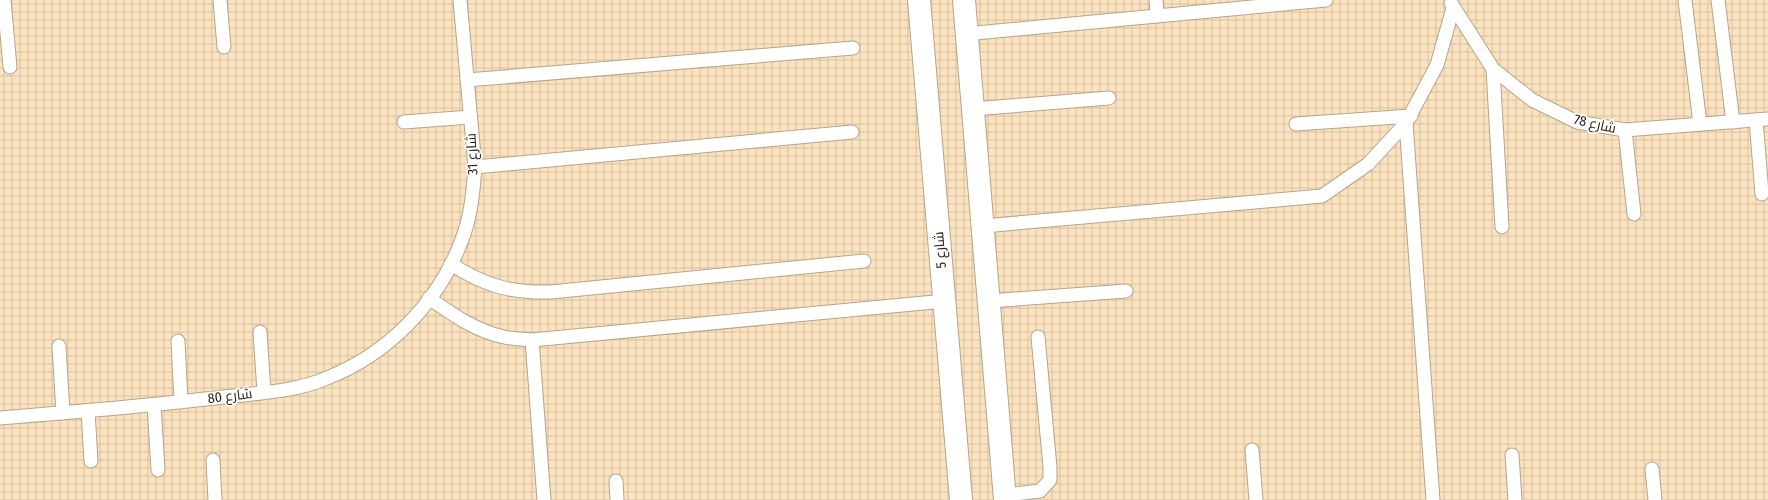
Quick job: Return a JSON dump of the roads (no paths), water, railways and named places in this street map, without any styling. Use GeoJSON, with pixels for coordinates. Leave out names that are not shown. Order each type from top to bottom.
{"type":"FeatureCollection","features":[{"type":"Feature","properties":{"kind":"street","name":"شارع 5"},"geometry":{"type":"LineString","coordinates":[[919,0],[961,500]]}},
{"type":"Feature","properties":{"kind":"street"},"geometry":{"type":"LineString","coordinates":[[964,0],[1005,497]]}},
{"type":"Feature","properties":{"kind":"lane"},"geometry":{"type":"LineString","coordinates":[[4,0],[10,67]]}},
{"type":"Feature","properties":{"kind":"lane"},"geometry":{"type":"LineString","coordinates":[[220,0],[224,47]]}},
{"type":"Feature","properties":{"kind":"lane","name":"شارع 31"},"geometry":{"type":"LineString","coordinates":[[429,298],[451,264],[462,241],[469,217],[473,193],[475,168],[460,0]]}},
{"type":"Feature","properties":{"kind":"lane"},"geometry":{"type":"LineString","coordinates":[[1156,0],[1157,16]]}},
{"type":"Feature","properties":{"kind":"lane"},"geometry":{"type":"LineString","coordinates":[[966,34],[1326,0]]}},
{"type":"Feature","properties":{"kind":"lane"},"geometry":{"type":"LineString","coordinates":[[1686,0],[1700,124]]}},
{"type":"Feature","properties":{"kind":"lane"},"geometry":{"type":"LineString","coordinates":[[1718,0],[1732,122]]}},
{"type":"Feature","properties":{"kind":"lane"},"geometry":{"type":"LineString","coordinates":[[983,226],[1322,196],[1368,164],[1408,120],[1437,65],[1451,4]]}},
{"type":"Feature","properties":{"kind":"lane","name":"شارع 78"},"geometry":{"type":"LineString","coordinates":[[1451,4],[1493,69],[1532,100],[1577,122],[1625,130],[1762,120]]}},
{"type":"Feature","properties":{"kind":"lane"},"geometry":{"type":"LineString","coordinates":[[467,80],[853,48]]}},
{"type":"Feature","properties":{"kind":"lane"},"geometry":{"type":"LineString","coordinates":[[1493,69],[1502,227]]}},
{"type":"Feature","properties":{"kind":"lane"},"geometry":{"type":"LineString","coordinates":[[973,109],[1109,98]]}},
{"type":"Feature","properties":{"kind":"lane"},"geometry":{"type":"LineString","coordinates":[[404,122],[470,117]]}},
{"type":"Feature","properties":{"kind":"lane"},"geometry":{"type":"LineString","coordinates":[[1296,124],[1408,120]]}},
{"type":"Feature","properties":{"kind":"lane"},"geometry":{"type":"LineString","coordinates":[[1408,120],[1433,500]]}},
{"type":"Feature","properties":{"kind":"lane"},"geometry":{"type":"LineString","coordinates":[[1762,120],[1762,194]]}},
{"type":"Feature","properties":{"kind":"lane"},"geometry":{"type":"LineString","coordinates":[[1625,130],[1634,214]]}},
{"type":"Feature","properties":{"kind":"lane"},"geometry":{"type":"LineString","coordinates":[[475,168],[852,132]]}},
{"type":"Feature","properties":{"kind":"lane"},"geometry":{"type":"LineString","coordinates":[[451,264],[484,282],[506,289],[528,292],[551,292],[864,261]]}},
{"type":"Feature","properties":{"kind":"lane"},"geometry":{"type":"LineString","coordinates":[[989,301],[1126,291]]}},
{"type":"Feature","properties":{"kind":"lane"},"geometry":{"type":"LineString","coordinates":[[429,298],[453,315],[478,329],[504,337],[532,340],[944,301]]}},
{"type":"Feature","properties":{"kind":"lane","name":"شارع 80"},"geometry":{"type":"LineString","coordinates":[[0,418],[182,402],[294,388],[320,381],[356,365],[384,346],[409,324],[429,298]]}},
{"type":"Feature","properties":{"kind":"lane"},"geometry":{"type":"LineString","coordinates":[[260,332],[264,392]]}},
{"type":"Feature","properties":{"kind":"lane"},"geometry":{"type":"LineString","coordinates":[[1005,497],[1040,491],[1050,480],[1038,336]]}},
{"type":"Feature","properties":{"kind":"lane"},"geometry":{"type":"LineString","coordinates":[[532,340],[544,500]]}},
{"type":"Feature","properties":{"kind":"lane"},"geometry":{"type":"LineString","coordinates":[[178,341],[182,402]]}},
{"type":"Feature","properties":{"kind":"lane"},"geometry":{"type":"LineString","coordinates":[[59,346],[63,412]]}},
{"type":"Feature","properties":{"kind":"lane"},"geometry":{"type":"LineString","coordinates":[[154,405],[158,470]]}},
{"type":"Feature","properties":{"kind":"lane"},"geometry":{"type":"LineString","coordinates":[[88,410],[91,461]]}},
{"type":"Feature","properties":{"kind":"lane"},"geometry":{"type":"LineString","coordinates":[[1252,450],[1256,500]]}},
{"type":"Feature","properties":{"kind":"lane"},"geometry":{"type":"LineString","coordinates":[[1512,455],[1515,500]]}},
{"type":"Feature","properties":{"kind":"lane"},"geometry":{"type":"LineString","coordinates":[[212,460],[215,500]]}},
{"type":"Feature","properties":{"kind":"lane"},"geometry":{"type":"LineString","coordinates":[[1652,469],[1655,500]]}},
{"type":"Feature","properties":{"kind":"lane"},"geometry":{"type":"LineString","coordinates":[[616,481],[617,500]]}}]}
